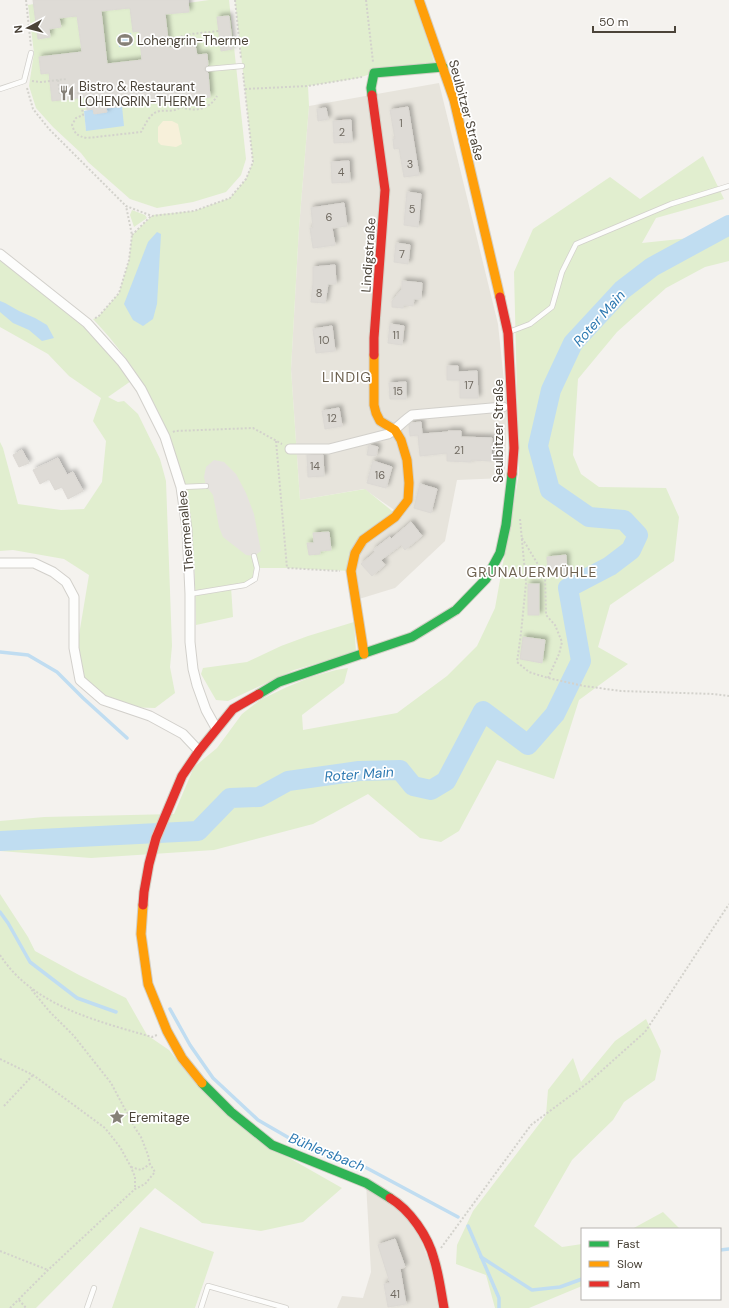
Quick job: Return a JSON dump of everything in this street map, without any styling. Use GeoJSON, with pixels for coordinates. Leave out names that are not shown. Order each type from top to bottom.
{"type":"FeatureCollection","features":[{"type":"Feature","properties":{"kind":"street","name":"Seulbitzer Straße"},"geometry":{"type":"LineString","coordinates":[[419,0],[454,100],[508,333],[514,448],[511,489],[500,553],[486,579],[456,610],[412,637],[279,682],[233,709],[216,728],[182,776],[166,812],[156,838],[149,864],[144,892],[141,934],[148,984],[167,1031],[182,1058],[198,1079],[231,1112],[272,1145],[366,1183],[397,1202],[411,1217],[424,1235],[434,1258]]}},
{"type":"Feature","properties":{"kind":"street"},"geometry":{"type":"LineString","coordinates":[[374,73],[443,67]]}},
{"type":"Feature","properties":{"kind":"street","name":"Lindigstraße"},"geometry":{"type":"LineString","coordinates":[[374,73],[371,88],[385,190],[374,338],[374,405],[380,421],[395,430]]}},
{"type":"Feature","properties":{"kind":"street","name":"Thermenallee"},"geometry":{"type":"LineString","coordinates":[[0,254],[87,323],[122,362],[142,389],[165,437],[182,487],[187,529],[190,594],[190,642],[193,669],[206,710],[216,728]]}},
{"type":"Feature","properties":{"kind":"street"},"geometry":{"type":"LineString","coordinates":[[290,450],[329,449],[388,434],[395,430],[402,422],[412,415],[503,407]]}},
{"type":"Feature","properties":{"kind":"street"},"geometry":{"type":"LineString","coordinates":[[364,654],[351,571],[355,553],[363,540],[396,517],[408,500],[409,482],[407,460],[401,440],[395,430]]}},
{"type":"Feature","properties":{"kind":"street"},"geometry":{"type":"LineString","coordinates":[[0,563],[34,563],[53,572],[66,582],[74,597],[74,648],[80,680],[102,700],[150,716],[183,734],[199,751]]}},
{"type":"Feature","properties":{"kind":"street"},"geometry":{"type":"LineString","coordinates":[[434,1258],[444,1308]]}},
{"type":"Feature","properties":{"kind":"lane"},"geometry":{"type":"LineString","coordinates":[[0,89],[24,81],[31,53]]}},
{"type":"Feature","properties":{"kind":"lane"},"geometry":{"type":"LineString","coordinates":[[208,69],[242,66]]}},
{"type":"Feature","properties":{"kind":"lane"},"geometry":{"type":"LineString","coordinates":[[508,333],[530,324],[552,307],[562,272],[576,244],[671,204],[729,186]]}},
{"type":"Feature","properties":{"kind":"lane"},"geometry":{"type":"LineString","coordinates":[[182,487],[206,486]]}},
{"type":"Feature","properties":{"kind":"lane"},"geometry":{"type":"LineString","coordinates":[[190,594],[245,585],[255,579],[257,568],[254,556]]}},
{"type":"Feature","properties":{"kind":"lane"},"geometry":{"type":"LineString","coordinates":[[201,1308],[208,1286],[286,1308]]}},
{"type":"Feature","properties":{"kind":"lane"},"geometry":{"type":"LineString","coordinates":[[87,1308],[94,1288]]}},
{"type":"Feature","properties":{"kind":"path"},"geometry":{"type":"LineString","coordinates":[[26,0],[31,53]]}},
{"type":"Feature","properties":{"kind":"path"},"geometry":{"type":"LineString","coordinates":[[66,79],[41,82],[24,81],[33,109],[49,130],[126,206],[152,216],[194,211],[230,198],[246,179],[252,162],[235,0]]}},
{"type":"Feature","properties":{"kind":"path"},"geometry":{"type":"LineString","coordinates":[[245,89],[308,86],[358,78],[374,73],[366,0]]}},
{"type":"Feature","properties":{"kind":"path"},"geometry":{"type":"LineString","coordinates":[[174,48],[175,38],[191,34],[219,31]]}},
{"type":"Feature","properties":{"kind":"path"},"geometry":{"type":"LineString","coordinates":[[58,80],[60,95],[80,93],[83,115],[76,118],[72,125],[74,133],[87,138],[141,132],[150,116],[159,110],[172,111],[181,107],[187,109],[206,108],[217,96]]}},
{"type":"Feature","properties":{"kind":"path"},"geometry":{"type":"LineString","coordinates":[[98,317],[119,293],[129,260],[132,235],[126,206]]}},
{"type":"Feature","properties":{"kind":"path"},"geometry":{"type":"LineString","coordinates":[[132,235],[152,216]]}},
{"type":"Feature","properties":{"kind":"path"},"geometry":{"type":"LineString","coordinates":[[165,437],[175,431],[253,428],[290,450]]}},
{"type":"Feature","properties":{"kind":"path"},"geometry":{"type":"LineString","coordinates":[[276,441],[286,568],[351,571]]}},
{"type":"Feature","properties":{"kind":"path"},"geometry":{"type":"LineString","coordinates":[[519,514],[526,583],[517,662],[529,672],[548,678],[621,692],[714,694],[729,696]]}},
{"type":"Feature","properties":{"kind":"path"},"geometry":{"type":"LineString","coordinates":[[521,537],[545,576],[546,615],[555,625],[562,642],[559,654],[548,678]]}},
{"type":"Feature","properties":{"kind":"path"},"geometry":{"type":"LineString","coordinates":[[434,1258],[531,1125],[589,1082],[645,1032],[729,904]]}},
{"type":"Feature","properties":{"kind":"path"},"geometry":{"type":"LineString","coordinates":[[0,955],[17,976],[74,1036],[110,1083],[135,1128],[142,1137],[150,1164],[155,1172],[145,1184],[135,1189],[48,1270],[10,1308]]}},
{"type":"Feature","properties":{"kind":"path"},"geometry":{"type":"LineString","coordinates":[[31,989],[86,1018],[152,1037]]}},
{"type":"Feature","properties":{"kind":"path"},"geometry":{"type":"LineString","coordinates":[[0,1059],[33,1075],[105,1128],[120,1147],[131,1167],[135,1177],[135,1189]]}},
{"type":"Feature","properties":{"kind":"path"},"geometry":{"type":"LineString","coordinates":[[4,1106],[33,1075]]}},
{"type":"Feature","properties":{"kind":"path"},"geometry":{"type":"LineString","coordinates":[[131,1167],[141,1170],[150,1164]]}},
{"type":"Feature","properties":{"kind":"path"},"geometry":{"type":"LineString","coordinates":[[0,1250],[48,1270]]}},
{"type":"Feature","properties":{"kind":"path"},"geometry":{"type":"LineString","coordinates":[[18,1299],[26,1308]]}},
{"type":"Feature","properties":{"kind":"shaded area"},"geometry":{"type":"Polygon","coordinates":[[[439,83],[498,324],[507,410],[505,478],[457,480],[445,541],[395,588],[359,599],[355,563],[366,541],[403,516],[364,489],[300,500],[291,369],[299,228],[309,106],[439,83]]]}},
{"type":"Feature","properties":{"kind":"shaded area"},"geometry":{"type":"Polygon","coordinates":[[[214,460],[224,462],[236,474],[246,493],[254,514],[261,551],[254,556],[246,555],[223,537],[219,527],[213,495],[206,486],[204,477],[206,467],[214,460]]]}},
{"type":"Feature","properties":{"kind":"shaded area"},"geometry":{"type":"Polygon","coordinates":[[[366,1183],[411,1213],[446,1308],[337,1308],[342,1296],[363,1298],[371,1272],[366,1183]]]}},
{"type":"Feature","properties":{"kind":"green space"},"geometry":{"type":"Polygon","coordinates":[[[209,0],[229,0],[246,159],[241,175],[226,192],[193,202],[157,208],[130,199],[88,162],[81,153],[53,127],[36,108],[29,86],[34,53],[28,5],[34,4],[38,39],[50,37],[49,29],[60,27],[59,18],[77,16],[82,52],[39,57],[41,74],[66,71],[84,85],[87,110],[84,110],[86,130],[122,106],[210,97],[207,54],[197,55],[195,45],[169,48],[165,14],[189,12],[188,3],[209,0]]]}},
{"type":"Feature","properties":{"kind":"green space"},"geometry":{"type":"Polygon","coordinates":[[[235,0],[415,0],[436,68],[374,73],[358,78],[308,86],[309,106],[299,228],[291,369],[300,500],[365,489],[397,515],[363,540],[351,571],[257,568],[255,579],[245,585],[231,587],[233,617],[196,625],[194,560],[189,510],[173,445],[140,378],[126,358],[93,319],[98,317],[119,293],[129,260],[132,235],[153,215],[194,211],[230,198],[246,179],[253,162],[235,0]]]}},
{"type":"Feature","properties":{"kind":"green space"},"geometry":{"type":"Polygon","coordinates":[[[137,7],[133,32],[139,31],[142,60],[107,64],[101,11],[137,7]]]}},
{"type":"Feature","properties":{"kind":"green space"},"geometry":{"type":"Polygon","coordinates":[[[703,156],[724,199],[656,218],[642,243],[718,235],[729,231],[729,261],[705,267],[666,288],[617,332],[578,379],[573,455],[581,474],[599,487],[666,488],[679,517],[674,561],[610,605],[598,647],[628,664],[579,700],[554,779],[497,760],[459,831],[441,842],[420,838],[368,794],[313,824],[214,850],[91,858],[0,851],[0,821],[44,817],[174,814],[194,767],[217,748],[242,714],[260,700],[311,677],[348,668],[344,683],[302,715],[303,730],[397,713],[447,676],[477,646],[495,608],[519,474],[514,272],[533,229],[610,177],[640,199],[703,156]]]}},
{"type":"Feature","properties":{"kind":"green space"},"geometry":{"type":"Polygon","coordinates":[[[132,210],[145,215],[147,218],[134,227],[130,215],[132,210]]]}},
{"type":"Feature","properties":{"kind":"green space"},"geometry":{"type":"Polygon","coordinates":[[[0,260],[79,321],[120,365],[131,381],[108,397],[118,402],[124,401],[138,414],[160,459],[166,481],[172,646],[170,667],[175,693],[155,708],[124,707],[104,697],[81,678],[76,653],[89,575],[64,559],[13,550],[0,551],[0,442],[3,448],[18,504],[61,510],[84,509],[102,482],[106,441],[93,421],[101,398],[69,376],[48,354],[0,327],[0,260]]]}},
{"type":"Feature","properties":{"kind":"green space"},"geometry":{"type":"Polygon","coordinates":[[[354,622],[356,652],[294,670],[228,701],[216,700],[201,674],[203,668],[247,662],[281,646],[354,622]]]}},
{"type":"Feature","properties":{"kind":"green space","name":"Eremitage"},"geometry":{"type":"Polygon","coordinates":[[[0,894],[28,937],[35,951],[126,998],[147,1035],[169,1050],[198,1086],[270,1147],[342,1188],[303,1222],[261,1231],[202,1223],[155,1188],[36,1308],[0,1308],[0,894]]]}},
{"type":"Feature","properties":{"kind":"green space"},"geometry":{"type":"Polygon","coordinates":[[[646,1019],[661,1051],[655,1080],[624,1102],[613,1120],[572,1160],[534,1226],[562,1247],[581,1244],[581,1286],[529,1308],[495,1308],[486,1275],[456,1264],[457,1245],[473,1211],[546,1115],[548,1090],[573,1058],[581,1082],[615,1041],[646,1019]]]}},
{"type":"Feature","properties":{"kind":"green space"},"geometry":{"type":"Polygon","coordinates":[[[663,1212],[679,1228],[634,1228],[663,1212]]]}},
{"type":"Feature","properties":{"kind":"green space"},"geometry":{"type":"Polygon","coordinates":[[[140,1227],[214,1252],[195,1308],[112,1308],[140,1227]]]}},
{"type":"Feature","properties":{"kind":"sand"},"geometry":{"type":"Polygon","coordinates":[[[163,121],[172,121],[178,124],[182,144],[176,147],[161,145],[158,142],[158,127],[163,121]]]}},
{"type":"Feature","properties":{"kind":"water","name":"Lohengrin-Therme"},"geometry":{"type":"Polygon","coordinates":[[[131,33],[133,45],[119,47],[118,35],[131,33]]]}},
{"type":"Feature","properties":{"kind":"water"},"geometry":{"type":"Polygon","coordinates":[[[122,106],[124,126],[86,131],[84,111],[93,109],[94,114],[106,112],[106,108],[122,106]]]}},
{"type":"Feature","properties":{"kind":"water"},"geometry":{"type":"Polygon","coordinates":[[[157,232],[161,234],[157,304],[153,319],[143,326],[133,320],[124,304],[148,242],[157,232]]]}},
{"type":"Feature","properties":{"kind":"water"},"geometry":{"type":"Polygon","coordinates":[[[0,301],[47,325],[54,338],[42,341],[29,330],[13,323],[0,312],[0,301]]]}},
{"type":"Feature","properties":{"kind":"building","name":"Lohengrin-Therme"},"geometry":{"type":"Polygon","coordinates":[[[33,0],[188,0],[189,12],[165,14],[169,48],[195,45],[197,55],[207,54],[208,65],[204,69],[208,73],[210,97],[106,108],[107,112],[94,114],[93,109],[87,110],[86,97],[52,101],[49,73],[41,74],[39,57],[82,52],[77,16],[59,18],[61,27],[49,29],[50,37],[38,39],[33,0]],[[130,8],[101,11],[107,64],[142,60],[139,31],[133,32],[130,8]]]}},
{"type":"Feature","properties":{"kind":"building"},"geometry":{"type":"Polygon","coordinates":[[[229,16],[233,49],[221,51],[217,17],[229,16]]]}},
{"type":"Feature","properties":{"kind":"building"},"geometry":{"type":"Polygon","coordinates":[[[408,107],[419,175],[404,177],[399,148],[394,149],[393,139],[395,139],[390,110],[408,107]]]}},
{"type":"Feature","properties":{"kind":"building"},"geometry":{"type":"Polygon","coordinates":[[[326,108],[328,119],[318,121],[317,109],[326,108]]]}},
{"type":"Feature","properties":{"kind":"building"},"geometry":{"type":"Polygon","coordinates":[[[351,120],[352,142],[334,143],[333,121],[351,120]]]}},
{"type":"Feature","properties":{"kind":"building"},"geometry":{"type":"Polygon","coordinates":[[[349,161],[350,182],[332,183],[331,162],[349,161]]]}},
{"type":"Feature","properties":{"kind":"building"},"geometry":{"type":"Polygon","coordinates":[[[407,192],[421,194],[418,227],[404,225],[407,192]]]}},
{"type":"Feature","properties":{"kind":"building"},"geometry":{"type":"Polygon","coordinates":[[[344,203],[347,226],[332,228],[335,245],[313,248],[310,228],[313,228],[311,208],[344,203]]]}},
{"type":"Feature","properties":{"kind":"building"},"geometry":{"type":"Polygon","coordinates":[[[396,243],[410,245],[408,264],[394,262],[396,243]]]}},
{"type":"Feature","properties":{"kind":"building"},"geometry":{"type":"Polygon","coordinates":[[[335,265],[336,284],[328,284],[325,303],[311,302],[313,267],[335,265]]]}},
{"type":"Feature","properties":{"kind":"building"},"geometry":{"type":"Polygon","coordinates":[[[402,281],[422,283],[421,299],[414,299],[413,306],[404,305],[403,308],[392,307],[392,301],[402,289],[402,281]]]}},
{"type":"Feature","properties":{"kind":"building"},"geometry":{"type":"Polygon","coordinates":[[[390,324],[404,326],[402,345],[388,343],[390,324]]]}},
{"type":"Feature","properties":{"kind":"building"},"geometry":{"type":"Polygon","coordinates":[[[332,326],[335,351],[316,353],[313,329],[332,326]]]}},
{"type":"Feature","properties":{"kind":"building"},"geometry":{"type":"Polygon","coordinates":[[[447,366],[458,366],[458,372],[477,371],[478,398],[460,398],[460,380],[447,380],[447,366]]]}},
{"type":"Feature","properties":{"kind":"building"},"geometry":{"type":"Polygon","coordinates":[[[406,382],[406,399],[390,399],[389,383],[406,382]]]}},
{"type":"Feature","properties":{"kind":"building"},"geometry":{"type":"Polygon","coordinates":[[[339,408],[342,426],[325,429],[322,411],[339,408]]]}},
{"type":"Feature","properties":{"kind":"building"},"geometry":{"type":"Polygon","coordinates":[[[421,422],[422,434],[461,431],[461,437],[492,438],[491,461],[447,461],[447,453],[420,456],[418,435],[410,436],[409,425],[411,423],[421,422]]]}},
{"type":"Feature","properties":{"kind":"building"},"geometry":{"type":"Polygon","coordinates":[[[369,445],[378,447],[376,456],[367,455],[369,445]]]}},
{"type":"Feature","properties":{"kind":"building"},"geometry":{"type":"Polygon","coordinates":[[[22,450],[29,463],[19,467],[13,455],[22,450]]]}},
{"type":"Feature","properties":{"kind":"building"},"geometry":{"type":"Polygon","coordinates":[[[307,455],[323,455],[324,476],[308,477],[307,455]]]}},
{"type":"Feature","properties":{"kind":"building"},"geometry":{"type":"Polygon","coordinates":[[[58,458],[67,475],[73,472],[83,491],[68,499],[62,487],[55,490],[49,479],[40,484],[33,470],[58,458]]]}},
{"type":"Feature","properties":{"kind":"building"},"geometry":{"type":"Polygon","coordinates":[[[373,461],[392,467],[386,488],[367,483],[373,461]]]}},
{"type":"Feature","properties":{"kind":"building"},"geometry":{"type":"Polygon","coordinates":[[[420,484],[437,489],[431,513],[414,508],[420,484]]]}},
{"type":"Feature","properties":{"kind":"building"},"geometry":{"type":"Polygon","coordinates":[[[411,522],[422,536],[405,550],[401,545],[381,560],[385,565],[372,576],[361,564],[375,552],[373,550],[390,537],[391,539],[411,522]]]}},
{"type":"Feature","properties":{"kind":"building"},"geometry":{"type":"Polygon","coordinates":[[[329,532],[331,550],[320,551],[320,554],[309,555],[307,543],[314,543],[313,533],[329,532]]]}},
{"type":"Feature","properties":{"kind":"building"},"geometry":{"type":"Polygon","coordinates":[[[566,555],[567,574],[548,575],[547,557],[566,555]]]}},
{"type":"Feature","properties":{"kind":"building"},"geometry":{"type":"Polygon","coordinates":[[[528,584],[539,584],[539,615],[528,615],[528,584]]]}},
{"type":"Feature","properties":{"kind":"building"},"geometry":{"type":"Polygon","coordinates":[[[523,637],[545,640],[542,663],[520,659],[523,637]]]}},
{"type":"Feature","properties":{"kind":"building"},"geometry":{"type":"Polygon","coordinates":[[[395,1239],[405,1267],[400,1269],[406,1304],[388,1307],[384,1284],[390,1283],[378,1245],[395,1239]]]}},
{"type":"Feature","properties":{"kind":"waterway","name":"Roter Main"},"geometry":{"type":"LineString","coordinates":[[0,841],[198,831],[230,798],[259,797],[288,781],[359,771],[400,770],[413,786],[431,790],[446,781],[483,711],[528,745],[555,714],[581,661],[568,588],[610,566],[631,550],[638,535],[624,520],[589,517],[550,490],[538,446],[551,390],[573,343],[622,290],[652,267],[729,225]]}},
{"type":"Feature","properties":{"kind":"waterway"},"geometry":{"type":"LineString","coordinates":[[0,652],[28,655],[57,672],[127,738]]}},
{"type":"Feature","properties":{"kind":"waterway","name":"Bühlersbach"},"geometry":{"type":"LineString","coordinates":[[0,912],[8,923],[30,962],[77,998],[116,1012]]}},
{"type":"Feature","properties":{"kind":"waterway","name":"Bühlersbach"},"geometry":{"type":"LineString","coordinates":[[170,1009],[190,1045],[213,1078],[258,1120],[303,1146],[363,1166],[458,1217]]}},
{"type":"Feature","properties":{"kind":"waterway","name":"Bühlersbach"},"geometry":{"type":"LineString","coordinates":[[468,1226],[499,1298],[499,1308]]}},
{"type":"Feature","properties":{"kind":"waterway"},"geometry":{"type":"LineString","coordinates":[[721,1250],[729,1249]]}},
{"type":"Feature","properties":{"kind":"waterway"},"geometry":{"type":"LineString","coordinates":[[481,1257],[532,1290],[560,1287],[581,1279]]}},
{"type":"Feature","properties":{"kind":"traffic: fast"},"geometry":{"type":"LineString","coordinates":[[372,95],[371,88],[374,73],[443,67]]}},
{"type":"Feature","properties":{"kind":"traffic: fast"},"geometry":{"type":"LineString","coordinates":[[259,694],[279,682],[412,637],[456,610],[486,579],[500,553],[506,525],[512,474]]}},
{"type":"Feature","properties":{"kind":"traffic: fast"},"geometry":{"type":"LineString","coordinates":[[202,1083],[231,1112],[272,1145],[366,1183],[390,1198]]}},
{"type":"Feature","properties":{"kind":"traffic: slow"},"geometry":{"type":"LineString","coordinates":[[419,0],[454,100],[500,297]]}},
{"type":"Feature","properties":{"kind":"traffic: slow"},"geometry":{"type":"LineString","coordinates":[[364,654],[351,571],[355,553],[363,540],[395,517],[408,500],[409,483],[407,460],[401,440],[395,430],[380,421],[376,413],[374,405],[374,355]]}},
{"type":"Feature","properties":{"kind":"traffic: slow"},"geometry":{"type":"LineString","coordinates":[[143,905],[141,934],[148,984],[167,1031],[182,1058],[202,1083]]}},
{"type":"Feature","properties":{"kind":"traffic: jam"},"geometry":{"type":"LineString","coordinates":[[372,95],[385,190],[374,355]]}},
{"type":"Feature","properties":{"kind":"traffic: jam"},"geometry":{"type":"LineString","coordinates":[[500,297],[508,333],[514,448],[512,474]]}},
{"type":"Feature","properties":{"kind":"traffic: jam"},"geometry":{"type":"LineString","coordinates":[[143,905],[149,864],[156,838],[182,776],[199,751],[233,709],[259,694]]}},
{"type":"Feature","properties":{"kind":"traffic: jam"},"geometry":{"type":"LineString","coordinates":[[390,1198],[404,1209],[411,1217],[427,1241],[436,1265],[444,1308]]}},
{"type":"Feature","properties":{"kind":"place","name":"Lohengrin-Therme"},"geometry":{"type":"Point","coordinates":[125,40]}},
{"type":"Feature","properties":{"kind":"place","name":"Bistro & Restaurant LOHENGRIN-THERME"},"geometry":{"type":"Point","coordinates":[67,93]}},
{"type":"Feature","properties":{"kind":"place","name":"Eremitage"},"geometry":{"type":"Point","coordinates":[117,1117]}},
{"type":"Feature","properties":{"kind":"district","name":"LINDIG"},"geometry":{"type":"Point","coordinates":[347,377]}},
{"type":"Feature","properties":{"kind":"district","name":"GRUNAUERMÜHLE"},"geometry":{"type":"Point","coordinates":[532,572]}}]}
